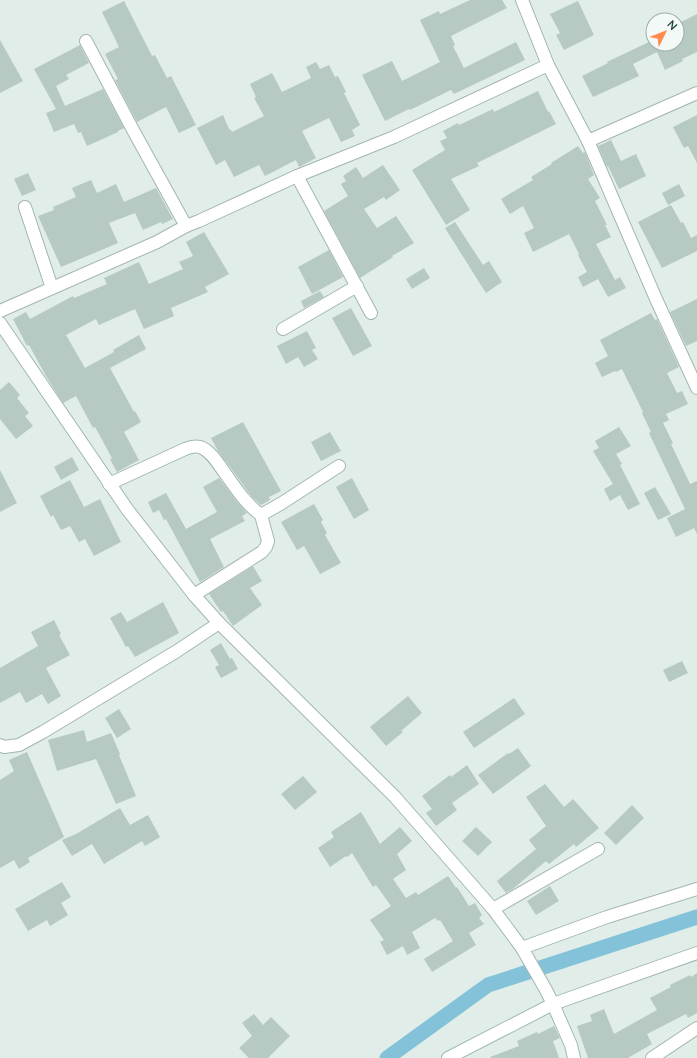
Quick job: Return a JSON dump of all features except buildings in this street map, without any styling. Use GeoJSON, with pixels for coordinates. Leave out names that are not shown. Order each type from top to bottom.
{"type":"FeatureCollection","features":[{"type":"Feature","properties":{"kind":"street"},"geometry":{"type":"LineString","coordinates":[[522,0],[548,65],[588,141],[656,299],[697,388]]}},
{"type":"Feature","properties":{"kind":"street"},"geometry":{"type":"LineString","coordinates":[[86,41],[186,226]]}},
{"type":"Feature","properties":{"kind":"street"},"geometry":{"type":"LineString","coordinates":[[0,311],[157,242],[186,226],[297,176],[394,137],[548,65]]}},
{"type":"Feature","properties":{"kind":"street"},"geometry":{"type":"LineString","coordinates":[[588,141],[697,93]]}},
{"type":"Feature","properties":{"kind":"street"},"geometry":{"type":"LineString","coordinates":[[297,176],[371,313]]}},
{"type":"Feature","properties":{"kind":"street"},"geometry":{"type":"LineString","coordinates":[[25,207],[52,288]]}},
{"type":"Feature","properties":{"kind":"street"},"geometry":{"type":"LineString","coordinates":[[283,329],[357,286]]}},
{"type":"Feature","properties":{"kind":"street"},"geometry":{"type":"LineString","coordinates":[[0,324],[109,484],[194,595],[219,623],[394,797],[493,909],[522,948],[546,990],[571,1045],[574,1058]]}},
{"type":"Feature","properties":{"kind":"street"},"geometry":{"type":"LineString","coordinates":[[109,484],[185,449],[193,446],[200,447],[211,455],[253,509],[261,515],[268,541],[262,552],[194,595]]}},
{"type":"Feature","properties":{"kind":"street"},"geometry":{"type":"LineString","coordinates":[[261,515],[339,466]]}},
{"type":"Feature","properties":{"kind":"street"},"geometry":{"type":"LineString","coordinates":[[0,745],[4,747],[19,745],[43,732],[177,651],[219,623]]}},
{"type":"Feature","properties":{"kind":"street"},"geometry":{"type":"LineString","coordinates":[[493,909],[598,849]]}},
{"type":"Feature","properties":{"kind":"street"},"geometry":{"type":"LineString","coordinates":[[522,948],[607,917],[697,890]]}},
{"type":"Feature","properties":{"kind":"street"},"geometry":{"type":"LineString","coordinates":[[448,1058],[553,1004],[697,953]]}},
{"type":"Feature","properties":{"kind":"street"},"geometry":{"type":"LineString","coordinates":[[652,1058],[697,1028]]}},
{"type":"Feature","properties":{"kind":"waterway"},"geometry":{"type":"LineString","coordinates":[[387,1058],[488,985],[697,917]]}}]}
